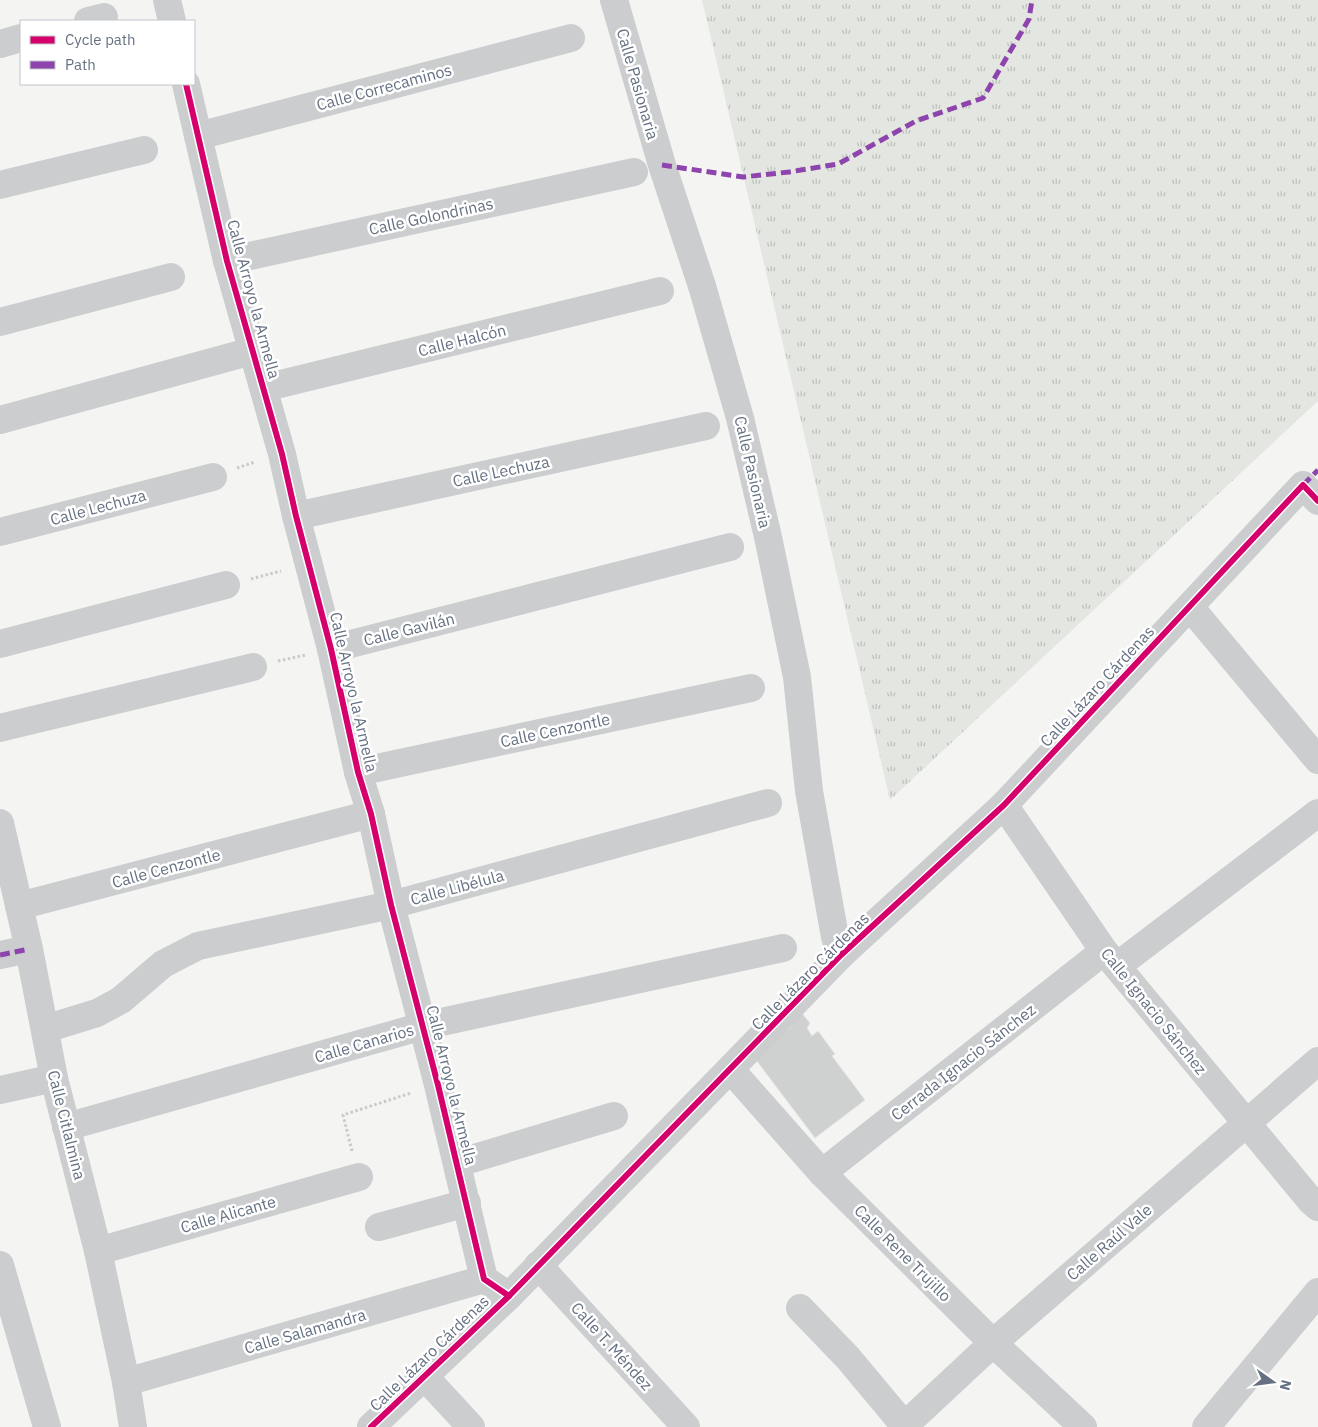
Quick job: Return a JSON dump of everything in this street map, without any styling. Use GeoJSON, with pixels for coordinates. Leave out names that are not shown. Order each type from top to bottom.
{"type":"FeatureCollection","features":[{"type":"Feature","properties":{"kind":"street","name":"Calle Pasionaria"},"geometry":{"type":"LineString","coordinates":[[614,0],[662,165],[702,286],[740,418],[768,537],[797,677],[810,791],[835,937],[842,955]]}},
{"type":"Feature","properties":{"kind":"street"},"geometry":{"type":"LineString","coordinates":[[0,44],[20,38]]}},
{"type":"Feature","properties":{"kind":"street","name":"Calle Correcaminos"},"geometry":{"type":"LineString","coordinates":[[198,136],[571,38]]}},
{"type":"Feature","properties":{"kind":"street","name":"Calle Arroyo la Armella"},"geometry":{"type":"LineString","coordinates":[[186,85],[227,261],[282,454],[296,516],[331,649],[358,772],[371,814],[391,905],[458,1163],[484,1279]]}},
{"type":"Feature","properties":{"kind":"street"},"geometry":{"type":"LineString","coordinates":[[0,185],[144,150]]}},
{"type":"Feature","properties":{"kind":"street","name":"Calle Golondrinas"},"geometry":{"type":"LineString","coordinates":[[227,261],[634,172]]}},
{"type":"Feature","properties":{"kind":"street"},"geometry":{"type":"LineString","coordinates":[[0,322],[171,277]]}},
{"type":"Feature","properties":{"kind":"street","name":"Calle Halcón"},"geometry":{"type":"LineString","coordinates":[[264,388],[660,291]]}},
{"type":"Feature","properties":{"kind":"street"},"geometry":{"type":"LineString","coordinates":[[0,420],[252,351]]}},
{"type":"Feature","properties":{"kind":"street","name":"Calle Lechuza"},"geometry":{"type":"LineString","coordinates":[[296,516],[706,426]]}},
{"type":"Feature","properties":{"kind":"street","name":"Calle Lechuza"},"geometry":{"type":"LineString","coordinates":[[0,532],[213,477]]}},
{"type":"Feature","properties":{"kind":"street","name":"Calle Lázaro Cárdenas"},"geometry":{"type":"LineString","coordinates":[[371,1427],[508,1296],[842,955],[1004,805],[1190,607],[1311,493]]}},
{"type":"Feature","properties":{"kind":"street","name":"Calle Gavilán"},"geometry":{"type":"LineString","coordinates":[[331,649],[730,547]]}},
{"type":"Feature","properties":{"kind":"street"},"geometry":{"type":"LineString","coordinates":[[0,644],[226,585]]}},
{"type":"Feature","properties":{"kind":"street"},"geometry":{"type":"LineString","coordinates":[[1190,607],[1318,760]]}},
{"type":"Feature","properties":{"kind":"street"},"geometry":{"type":"LineString","coordinates":[[0,728],[253,667]]}},
{"type":"Feature","properties":{"kind":"street","name":"Calle Cenzontle"},"geometry":{"type":"LineString","coordinates":[[358,772],[751,688]]}},
{"type":"Feature","properties":{"kind":"street","name":"Calle Libélula"},"geometry":{"type":"LineString","coordinates":[[45,1029],[97,1014],[121,1000],[163,964],[198,946],[391,905],[768,803]]}},
{"type":"Feature","properties":{"kind":"street","name":"Calle Ignacio Sánchez"},"geometry":{"type":"LineString","coordinates":[[1004,805],[1110,959],[1318,1208]]}},
{"type":"Feature","properties":{"kind":"street","name":"Cerrada Ignacio Sánchez"},"geometry":{"type":"LineString","coordinates":[[822,1173],[1110,959],[1318,813]]}},
{"type":"Feature","properties":{"kind":"street","name":"Calle Cenzontle"},"geometry":{"type":"LineString","coordinates":[[19,906],[371,814]]}},
{"type":"Feature","properties":{"kind":"street","name":"Calle Citlalmina"},"geometry":{"type":"LineString","coordinates":[[0,823],[29,949],[54,1078],[98,1251],[126,1382],[132,1427]]}},
{"type":"Feature","properties":{"kind":"street","name":"Calle Canarios"},"geometry":{"type":"LineString","coordinates":[[66,1127],[423,1026],[782,948]]}},
{"type":"Feature","properties":{"kind":"street"},"geometry":{"type":"LineString","coordinates":[[0,955],[29,949]]}},
{"type":"Feature","properties":{"kind":"street","name":"Calle Raúl Vale"},"geometry":{"type":"LineString","coordinates":[[904,1426],[993,1343],[1318,1061]]}},
{"type":"Feature","properties":{"kind":"street","name":"Calle Rene Trujillo"},"geometry":{"type":"LineString","coordinates":[[731,1070],[822,1173],[993,1343],[1083,1427]]}},
{"type":"Feature","properties":{"kind":"street"},"geometry":{"type":"LineString","coordinates":[[0,1090],[54,1078]]}},
{"type":"Feature","properties":{"kind":"street"},"geometry":{"type":"LineString","coordinates":[[458,1163],[614,1116]]}},
{"type":"Feature","properties":{"kind":"street","name":"Calle Alicante"},"geometry":{"type":"LineString","coordinates":[[98,1251],[359,1177]]}},
{"type":"Feature","properties":{"kind":"street"},"geometry":{"type":"LineString","coordinates":[[379,1227],[467,1204]]}},
{"type":"Feature","properties":{"kind":"street"},"geometry":{"type":"LineString","coordinates":[[0,1265],[47,1427]]}},
{"type":"Feature","properties":{"kind":"street","name":"Calle T. Méndez"},"geometry":{"type":"LineString","coordinates":[[538,1265],[686,1427]]}},
{"type":"Feature","properties":{"kind":"street"},"geometry":{"type":"LineString","coordinates":[[484,1279],[508,1296]]}},
{"type":"Feature","properties":{"kind":"street","name":"Calle Salamandra"},"geometry":{"type":"LineString","coordinates":[[126,1382],[484,1279]]}},
{"type":"Feature","properties":{"kind":"street"},"geometry":{"type":"LineString","coordinates":[[1206,1427],[1318,1292]]}},
{"type":"Feature","properties":{"kind":"street"},"geometry":{"type":"LineString","coordinates":[[800,1308],[848,1358],[904,1426]]}},
{"type":"Feature","properties":{"kind":"street"},"geometry":{"type":"LineString","coordinates":[[424,1376],[471,1427]]}},
{"type":"Feature","properties":{"kind":"path"},"geometry":{"type":"LineString","coordinates":[[213,477],[282,454]]}},
{"type":"Feature","properties":{"kind":"path"},"geometry":{"type":"LineString","coordinates":[[226,585],[309,564]]}},
{"type":"Feature","properties":{"kind":"path"},"geometry":{"type":"LineString","coordinates":[[253,667],[331,649]]}},
{"type":"Feature","properties":{"kind":"path"},"geometry":{"type":"LineString","coordinates":[[343,1116],[438,1085]]}},
{"type":"Feature","properties":{"kind":"green space"},"geometry":{"type":"Polygon","coordinates":[[[702,0],[1318,0],[1318,401],[890,800],[702,0]]]}},
{"type":"Feature","properties":{"kind":"building"},"geometry":{"type":"Polygon","coordinates":[[[801,1012],[810,1023],[807,1028],[812,1036],[818,1031],[835,1054],[832,1056],[865,1100],[815,1138],[753,1056],[791,1027],[787,1022],[801,1012]]]}},
{"type":"Feature","properties":{"kind":"marked path"},"geometry":{"type":"LineString","coordinates":[[662,165],[743,177],[838,164],[916,121],[983,98],[1029,19],[1032,0]]}},
{"type":"Feature","properties":{"kind":"marked path"},"geometry":{"type":"LineString","coordinates":[[1303,485],[1318,470]]}},
{"type":"Feature","properties":{"kind":"marked path"},"geometry":{"type":"LineString","coordinates":[[0,955],[29,949]]}},
{"type":"Feature","properties":{"kind":"cycle path"},"geometry":{"type":"LineString","coordinates":[[186,85],[227,261],[282,454],[296,516],[331,649],[358,772],[371,814],[391,905],[438,1085],[484,1279],[509,1296]]}},
{"type":"Feature","properties":{"kind":"cycle path"},"geometry":{"type":"LineString","coordinates":[[371,1427],[509,1296],[841,955],[1004,805],[1303,485],[1318,501]]}}]}
